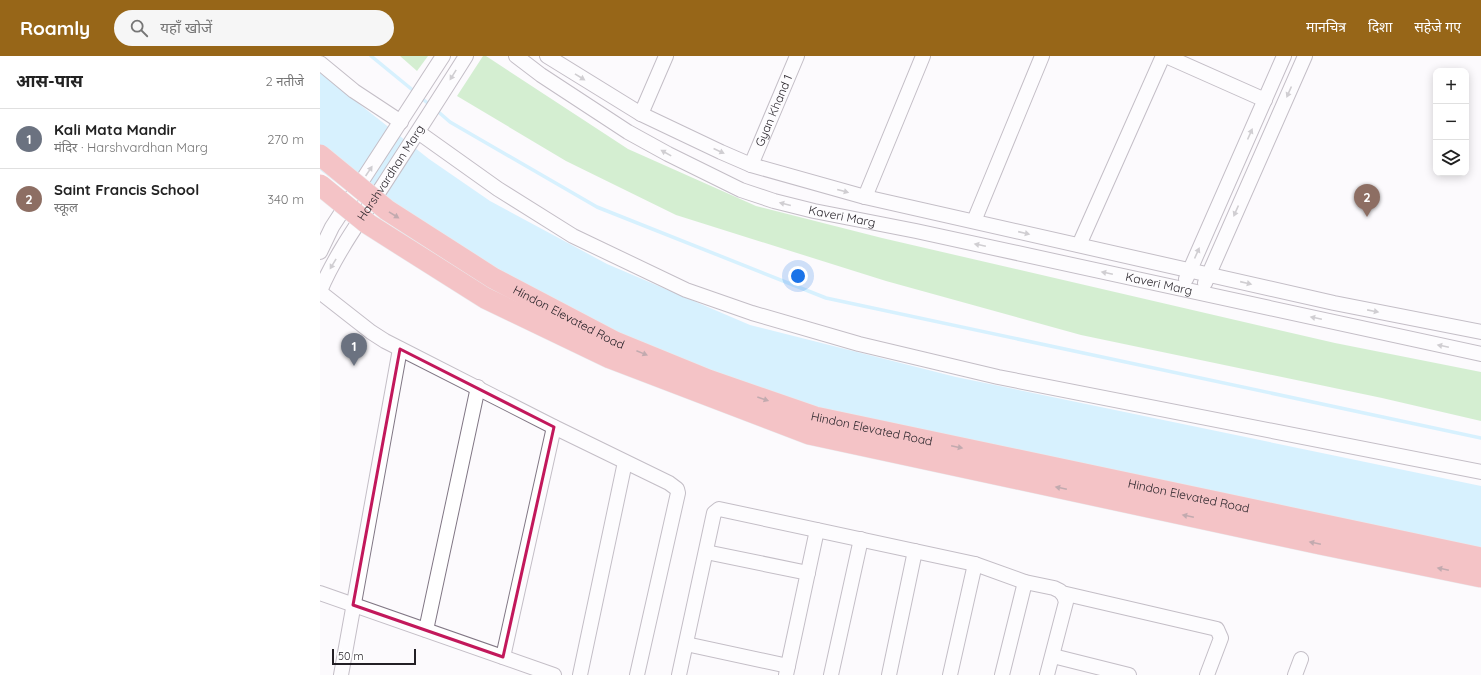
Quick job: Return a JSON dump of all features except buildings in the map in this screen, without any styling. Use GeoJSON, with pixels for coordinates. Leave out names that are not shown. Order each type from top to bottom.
{"type":"FeatureCollection","features":[{"type":"Feature","properties":{"kind":"highway","name":"Hindon Elevated Road"},"geometry":{"type":"LineString","coordinates":[[320,155],[387,210],[493,278],[615,342],[708,380],[815,417],[1481,558]]}},
{"type":"Feature","properties":{"kind":"highway","name":"Hindon Elevated Road"},"geometry":{"type":"LineString","coordinates":[[320,185],[368,224],[485,298],[610,358],[809,434],[1481,577]]}},
{"type":"Feature","properties":{"kind":"street","name":"Harshvardhan Marg"},"geometry":{"type":"LineString","coordinates":[[320,252],[332,227],[443,56]]}},
{"type":"Feature","properties":{"kind":"street","name":"Harshvardhan Marg"},"geometry":{"type":"LineString","coordinates":[[320,291],[328,272],[349,237],[466,56]]}},
{"type":"Feature","properties":{"kind":"street","name":"Kaveri Marg"},"geometry":{"type":"LineString","coordinates":[[516,56],[541,75],[628,132],[700,171],[741,190],[774,201],[814,211],[916,231],[1481,354]]}},
{"type":"Feature","properties":{"kind":"street","name":"Kaveri Marg"},"geometry":{"type":"LineString","coordinates":[[548,56],[642,114],[751,165],[865,197],[1334,303],[1481,332]]}},
{"type":"Feature","properties":{"kind":"street"},"geometry":{"type":"LineString","coordinates":[[642,114],[666,56]]}},
{"type":"Feature","properties":{"kind":"street","name":"Gyan Khand 1"},"geometry":{"type":"LineString","coordinates":[[751,165],[797,56]]}},
{"type":"Feature","properties":{"kind":"street"},"geometry":{"type":"LineString","coordinates":[[865,197],[923,56]]}},
{"type":"Feature","properties":{"kind":"street"},"geometry":{"type":"LineString","coordinates":[[974,221],[1042,56]]}},
{"type":"Feature","properties":{"kind":"street"},"geometry":{"type":"LineString","coordinates":[[1079,245],[1164,56],[1265,100]]}},
{"type":"Feature","properties":{"kind":"street"},"geometry":{"type":"LineString","coordinates":[[1182,289],[1284,56]]}},
{"type":"Feature","properties":{"kind":"street"},"geometry":{"type":"LineString","coordinates":[[1200,293],[1304,56]]}},
{"type":"Feature","properties":{"kind":"street"},"geometry":{"type":"LineString","coordinates":[[320,63],[399,125]]}},
{"type":"Feature","properties":{"kind":"street"},"geometry":{"type":"LineString","coordinates":[[419,130],[498,189],[573,236],[686,290],[752,313],[859,344],[998,377],[1481,472]]}},
{"type":"Feature","properties":{"kind":"street"},"geometry":{"type":"LineString","coordinates":[[320,291],[371,332],[400,349],[674,485],[678,493],[637,675]]}},
{"type":"Feature","properties":{"kind":"street"},"geometry":{"type":"LineString","coordinates":[[341,675],[400,349]]}},
{"type":"Feature","properties":{"kind":"street"},"geometry":{"type":"LineString","coordinates":[[426,630],[478,387]]}},
{"type":"Feature","properties":{"kind":"street"},"geometry":{"type":"LineString","coordinates":[[503,657],[554,426]]}},
{"type":"Feature","properties":{"kind":"street"},"geometry":{"type":"LineString","coordinates":[[580,675],[625,462]]}},
{"type":"Feature","properties":{"kind":"street"},"geometry":{"type":"LineString","coordinates":[[679,675],[714,513],[719,509],[975,564],[1025,582],[1054,588],[1062,593],[1217,629],[1221,638],[1207,675]]}},
{"type":"Feature","properties":{"kind":"street"},"geometry":{"type":"LineString","coordinates":[[686,644],[787,670],[817,530]]}},
{"type":"Feature","properties":{"kind":"street"},"geometry":{"type":"LineString","coordinates":[[832,675],[860,540]]}},
{"type":"Feature","properties":{"kind":"street"},"geometry":{"type":"LineString","coordinates":[[889,675],[915,551]]}},
{"type":"Feature","properties":{"kind":"street"},"geometry":{"type":"LineString","coordinates":[[706,552],[808,573]]}},
{"type":"Feature","properties":{"kind":"street"},"geometry":{"type":"LineString","coordinates":[[950,675],[975,564]]}},
{"type":"Feature","properties":{"kind":"street"},"geometry":{"type":"LineString","coordinates":[[1002,675],[1025,582]]}},
{"type":"Feature","properties":{"kind":"street"},"geometry":{"type":"LineString","coordinates":[[320,593],[554,675]]}},
{"type":"Feature","properties":{"kind":"street"},"geometry":{"type":"LineString","coordinates":[[1047,675],[1066,602],[1062,593]]}},
{"type":"Feature","properties":{"kind":"street"},"geometry":{"type":"LineString","coordinates":[[1052,656],[1111,673],[1128,675]]}},
{"type":"Feature","properties":{"kind":"street"},"geometry":{"type":"LineString","coordinates":[[1295,675],[1301,659]]}},
{"type":"Feature","properties":{"kind":"highlighted area"},"geometry":{"type":"Polygon","coordinates":[[[400,349],[554,427],[503,657],[353,605],[400,349]]]}},
{"type":"Feature","properties":{"kind":"green space"},"geometry":{"type":"Polygon","coordinates":[[[400,56],[428,56],[417,71],[400,56]]]}},
{"type":"Feature","properties":{"kind":"green space"},"geometry":{"type":"Polygon","coordinates":[[[483,56],[486,56],[628,149],[756,206],[882,238],[1335,343],[1481,372],[1481,421],[1382,398],[1081,335],[886,281],[676,215],[566,161],[457,96],[483,56]]]}},
{"type":"Feature","properties":{"kind":"water"},"geometry":{"type":"Polygon","coordinates":[[[320,73],[429,159],[490,201],[607,264],[750,325],[956,377],[1481,486],[1481,560],[877,441],[625,351],[408,238],[320,170],[320,73]]]}},
{"type":"Feature","properties":{"kind":"waterway"},"geometry":{"type":"LineString","coordinates":[[371,56],[415,92]]}},
{"type":"Feature","properties":{"kind":"waterway"},"geometry":{"type":"LineString","coordinates":[[419,96],[430,105]]}},
{"type":"Feature","properties":{"kind":"waterway"},"geometry":{"type":"LineString","coordinates":[[435,109],[450,122],[597,207],[826,298],[1481,438]]}},
{"type":"Feature","properties":{"kind":"place","name":"Saint Francis School"},"geometry":{"type":"Point","coordinates":[1367,217]}},
{"type":"Feature","properties":{"kind":"place","name":"Kali Mata Mandir"},"geometry":{"type":"Point","coordinates":[354,366]}}]}
